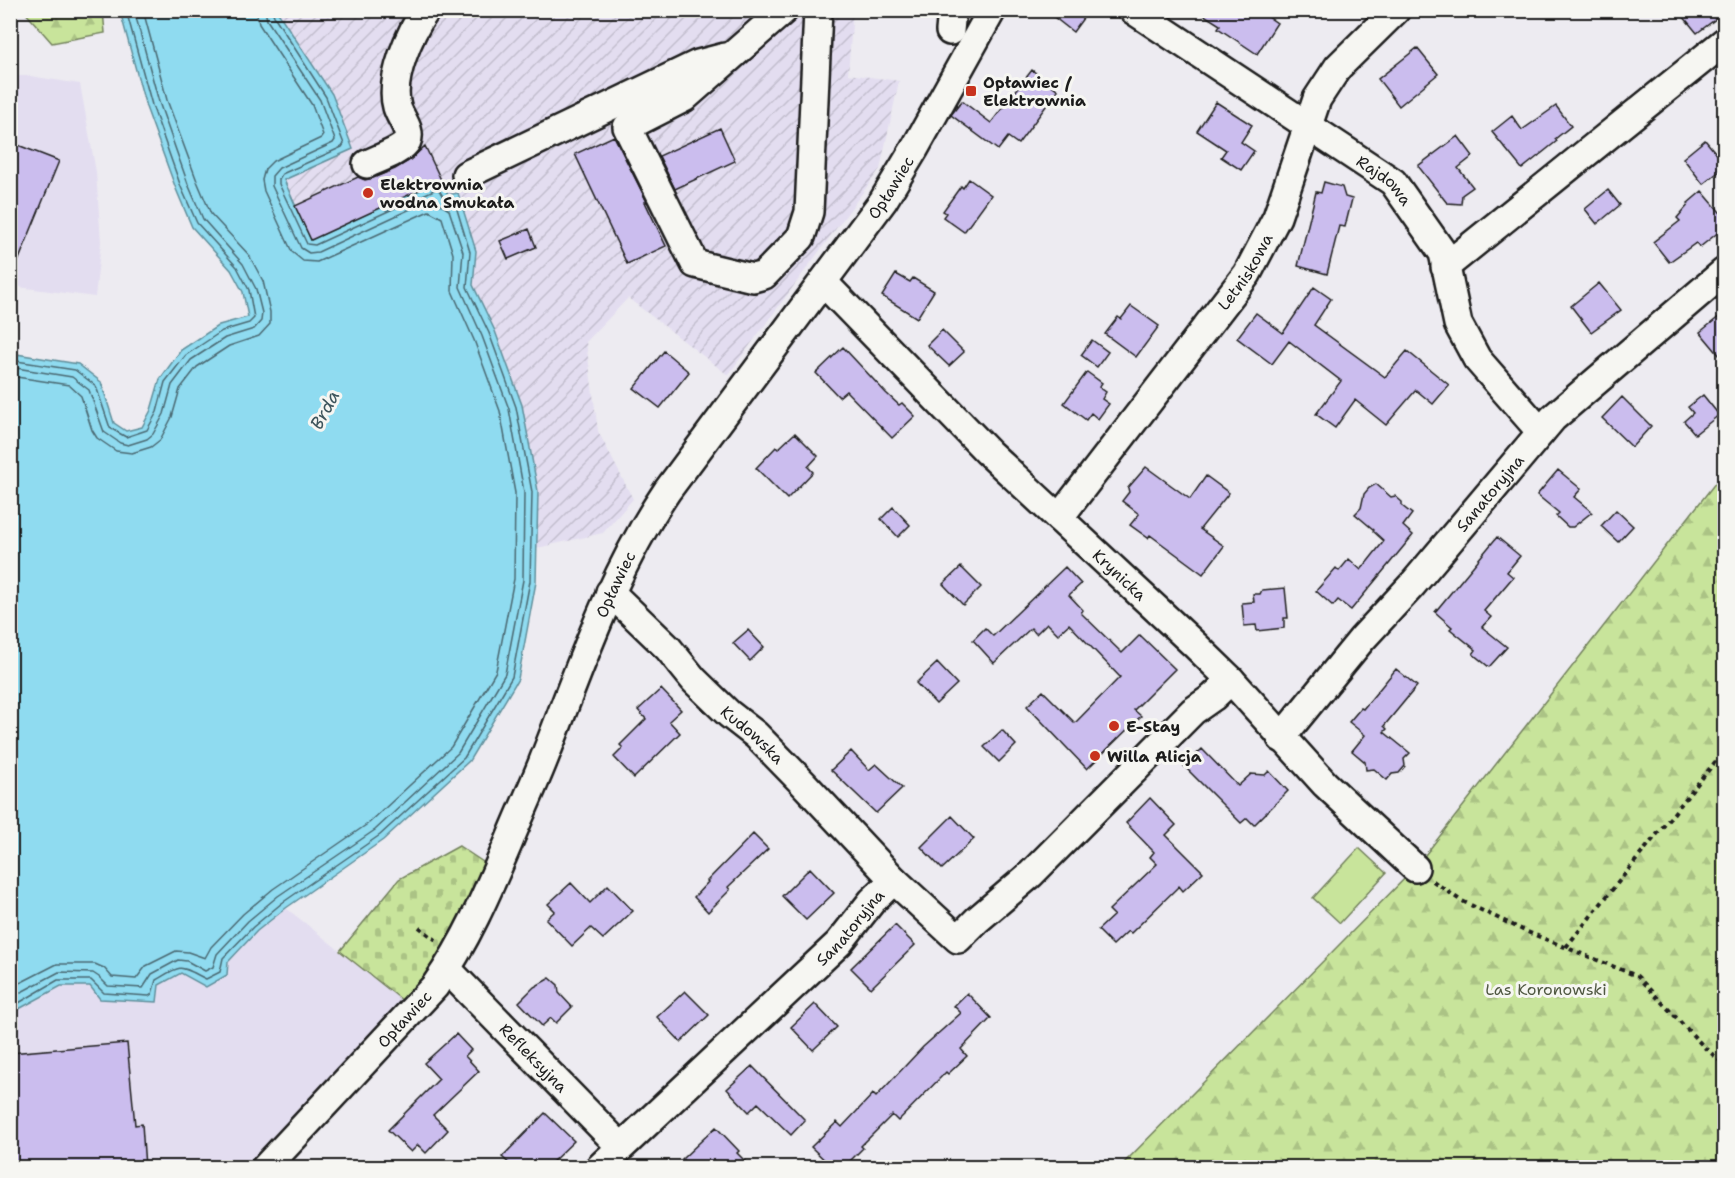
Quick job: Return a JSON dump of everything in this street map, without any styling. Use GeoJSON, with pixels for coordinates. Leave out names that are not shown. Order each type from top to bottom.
{"type":"FeatureCollection","features":[{"type":"Feature","properties":{"kind":"street"},"geometry":{"type":"LineString","coordinates":[[367,164],[403,147],[408,140],[408,132],[397,105],[396,83],[405,49],[426,10]]}},
{"type":"Feature","properties":{"kind":"street"},"geometry":{"type":"LineString","coordinates":[[784,10],[684,98],[627,128],[695,264],[753,278],[764,275],[801,237],[808,212],[818,10]]}},
{"type":"Feature","properties":{"kind":"street","name":"Opławiec"},"geometry":{"type":"LineString","coordinates":[[266,1167],[395,1030],[435,986],[447,969],[484,901],[541,766],[610,592],[641,531],[667,490],[894,184],[992,10]]}},
{"type":"Feature","properties":{"kind":"street","name":"Rajdowa"},"geometry":{"type":"LineString","coordinates":[[1133,10],[1393,182],[1443,253],[1458,324],[1477,359],[1541,432]]}},
{"type":"Feature","properties":{"kind":"street","name":"Letniskowa"},"geometry":{"type":"LineString","coordinates":[[1059,518],[1247,274],[1277,217],[1317,99],[1338,67],[1396,10]]}},
{"type":"Feature","properties":{"kind":"street"},"geometry":{"type":"LineString","coordinates":[[1445,267],[1725,42]]}},
{"type":"Feature","properties":{"kind":"street"},"geometry":{"type":"LineString","coordinates":[[466,175],[698,64],[734,54]]}},
{"type":"Feature","properties":{"kind":"street","name":"Sanatoryjna"},"geometry":{"type":"LineString","coordinates":[[1281,738],[1362,639],[1413,584],[1553,418],[1725,272]]}},
{"type":"Feature","properties":{"kind":"street","name":"Krynicka"},"geometry":{"type":"LineString","coordinates":[[823,282],[988,452],[1231,680],[1325,784],[1415,868]]}},
{"type":"Feature","properties":{"kind":"street","name":"Kudowska"},"geometry":{"type":"LineString","coordinates":[[610,592],[668,648],[694,680],[729,714],[756,735],[894,880]]}},
{"type":"Feature","properties":{"kind":"street","name":"Sanatoryjna"},"geometry":{"type":"LineString","coordinates":[[599,1167],[838,943],[872,901],[894,880],[958,939],[1031,874],[1193,711],[1231,680]]}},
{"type":"Feature","properties":{"kind":"street","name":"Refleksyjna"},"geometry":{"type":"LineString","coordinates":[[447,969],[621,1146]]}},
{"type":"Feature","properties":{"kind":"path"},"geometry":{"type":"LineString","coordinates":[[1566,947],[1725,751]]}},
{"type":"Feature","properties":{"kind":"path"},"geometry":{"type":"LineString","coordinates":[[1415,868],[1460,900],[1525,931],[1636,976],[1706,1048],[1725,1064]]}},
{"type":"Feature","properties":{"kind":"shaded area","name":"Elektrownia wodna Smukała"},"geometry":{"type":"Polygon","coordinates":[[[277,11],[853,11],[848,74],[899,81],[880,169],[728,375],[628,298],[586,342],[598,431],[633,499],[603,533],[537,548],[538,491],[522,405],[495,331],[473,285],[476,251],[457,193],[448,196],[441,181],[311,240],[284,180],[352,149],[332,94],[277,11]]]}},
{"type":"Feature","properties":{"kind":"shaded area"},"geometry":{"type":"Polygon","coordinates":[[[11,76],[30,76],[80,84],[96,172],[101,242],[95,297],[11,286],[11,76]]]}},
{"type":"Feature","properties":{"kind":"shaded area"},"geometry":{"type":"Polygon","coordinates":[[[286,908],[402,1000],[243,1168],[11,1167],[10,1012],[61,986],[90,986],[100,999],[157,1002],[159,985],[182,973],[227,975],[228,962],[257,931],[286,908]]]}},
{"type":"Feature","properties":{"kind":"green space"},"geometry":{"type":"Polygon","coordinates":[[[24,11],[103,11],[105,33],[52,43],[24,11]]]}},
{"type":"Feature","properties":{"kind":"green space","name":"Las Koronowski"},"geometry":{"type":"Polygon","coordinates":[[[1724,476],[1724,1167],[1119,1168],[1415,868],[1716,482],[1724,476]]]}},
{"type":"Feature","properties":{"kind":"green space"},"geometry":{"type":"Polygon","coordinates":[[[459,846],[486,864],[448,944],[429,971],[402,1000],[340,951],[399,879],[459,846]]]}},
{"type":"Feature","properties":{"kind":"green space"},"geometry":{"type":"Polygon","coordinates":[[[1359,848],[1386,873],[1340,923],[1313,898],[1359,848]]]}},
{"type":"Feature","properties":{"kind":"water","name":"Brda"},"geometry":{"type":"Polygon","coordinates":[[[120,11],[277,11],[332,94],[353,149],[284,180],[311,240],[441,180],[448,195],[458,193],[476,251],[473,285],[495,331],[522,405],[538,491],[536,582],[518,679],[469,761],[383,840],[257,931],[228,962],[227,975],[206,987],[181,973],[159,985],[157,1002],[100,999],[90,986],[61,986],[11,1012],[10,353],[78,364],[101,382],[114,423],[126,431],[142,427],[151,410],[160,379],[181,350],[219,325],[248,317],[243,292],[231,270],[192,227],[176,189],[146,107],[120,11]]]}},
{"type":"Feature","properties":{"kind":"building"},"geometry":{"type":"Polygon","coordinates":[[[1045,10],[1089,10],[1073,32],[1045,10]]]}},
{"type":"Feature","properties":{"kind":"building"},"geometry":{"type":"Polygon","coordinates":[[[1196,10],[1258,10],[1277,23],[1257,54],[1218,28],[1220,25],[1196,10]]]}},
{"type":"Feature","properties":{"kind":"building"},"geometry":{"type":"Polygon","coordinates":[[[1678,10],[1725,10],[1725,12],[1697,33],[1678,10]]]}},
{"type":"Feature","properties":{"kind":"building"},"geometry":{"type":"Polygon","coordinates":[[[1417,48],[1438,74],[1399,106],[1378,79],[1417,48]]]}},
{"type":"Feature","properties":{"kind":"building"},"geometry":{"type":"Polygon","coordinates":[[[1032,70],[1058,90],[1018,144],[1008,137],[998,150],[951,115],[962,101],[991,123],[1032,70]]]}},
{"type":"Feature","properties":{"kind":"building"},"geometry":{"type":"Polygon","coordinates":[[[1216,102],[1252,125],[1241,142],[1254,151],[1241,170],[1221,157],[1226,150],[1197,131],[1216,102]]]}},
{"type":"Feature","properties":{"kind":"building"},"geometry":{"type":"Polygon","coordinates":[[[1556,106],[1571,126],[1555,139],[1557,141],[1522,169],[1492,132],[1512,116],[1522,130],[1556,106]]]}},
{"type":"Feature","properties":{"kind":"building"},"geometry":{"type":"Polygon","coordinates":[[[720,128],[735,161],[675,189],[659,156],[720,128]]]}},
{"type":"Feature","properties":{"kind":"building"},"geometry":{"type":"Polygon","coordinates":[[[614,136],[666,246],[627,264],[575,154],[614,136]]]}},
{"type":"Feature","properties":{"kind":"building"},"geometry":{"type":"Polygon","coordinates":[[[1458,136],[1473,156],[1458,168],[1473,187],[1462,195],[1461,204],[1447,203],[1418,166],[1458,136]]]}},
{"type":"Feature","properties":{"kind":"building"},"geometry":{"type":"Polygon","coordinates":[[[1705,140],[1725,167],[1703,184],[1683,158],[1705,140]]]}},
{"type":"Feature","properties":{"kind":"building"},"geometry":{"type":"Polygon","coordinates":[[[10,142],[59,161],[11,279],[10,279],[10,142]]]}},
{"type":"Feature","properties":{"kind":"building","name":"Elektrownia wodna Smukała"},"geometry":{"type":"Polygon","coordinates":[[[425,146],[441,180],[311,240],[295,206],[358,177],[365,180],[395,169],[410,160],[425,146]]]}},
{"type":"Feature","properties":{"kind":"building"},"geometry":{"type":"Polygon","coordinates":[[[969,179],[991,195],[964,232],[943,217],[946,213],[943,211],[969,179]]]}},
{"type":"Feature","properties":{"kind":"building"},"geometry":{"type":"Polygon","coordinates":[[[1324,182],[1342,187],[1345,197],[1352,199],[1345,227],[1339,226],[1327,274],[1298,266],[1316,192],[1321,193],[1324,182]]]}},
{"type":"Feature","properties":{"kind":"building"},"geometry":{"type":"Polygon","coordinates":[[[1608,190],[1620,205],[1597,224],[1585,209],[1608,190]]]}},
{"type":"Feature","properties":{"kind":"building"},"geometry":{"type":"Polygon","coordinates":[[[1702,191],[1725,218],[1725,227],[1700,247],[1696,243],[1669,262],[1653,242],[1680,221],[1677,218],[1688,203],[1702,191]]]}},
{"type":"Feature","properties":{"kind":"building"},"geometry":{"type":"Polygon","coordinates":[[[529,229],[536,247],[508,259],[500,241],[529,229]]]}},
{"type":"Feature","properties":{"kind":"building"},"geometry":{"type":"Polygon","coordinates":[[[896,274],[910,282],[913,278],[934,291],[917,318],[882,296],[896,274]]]}},
{"type":"Feature","properties":{"kind":"building"},"geometry":{"type":"Polygon","coordinates":[[[1599,283],[1621,310],[1591,332],[1571,306],[1599,283]]]}},
{"type":"Feature","properties":{"kind":"building"},"geometry":{"type":"Polygon","coordinates":[[[1314,287],[1331,299],[1314,325],[1385,377],[1407,351],[1449,385],[1433,404],[1416,390],[1386,425],[1355,400],[1335,428],[1316,414],[1341,381],[1289,341],[1272,364],[1237,338],[1256,313],[1283,333],[1314,287]]]}},
{"type":"Feature","properties":{"kind":"building"},"geometry":{"type":"Polygon","coordinates":[[[1131,306],[1159,326],[1136,357],[1105,334],[1118,317],[1121,319],[1131,306]]]}},
{"type":"Feature","properties":{"kind":"building"},"geometry":{"type":"Polygon","coordinates":[[[1725,312],[1725,362],[1700,332],[1725,312]]]}},
{"type":"Feature","properties":{"kind":"building"},"geometry":{"type":"Polygon","coordinates":[[[942,330],[964,352],[949,366],[927,345],[942,330]]]}},
{"type":"Feature","properties":{"kind":"building"},"geometry":{"type":"Polygon","coordinates":[[[1092,340],[1108,352],[1097,367],[1081,355],[1092,340]]]}},
{"type":"Feature","properties":{"kind":"building"},"geometry":{"type":"Polygon","coordinates":[[[843,347],[886,393],[899,405],[902,403],[915,416],[892,438],[846,391],[839,397],[816,373],[843,347]]]}},
{"type":"Feature","properties":{"kind":"building"},"geometry":{"type":"Polygon","coordinates":[[[664,351],[689,372],[660,408],[634,388],[664,351]]]}},
{"type":"Feature","properties":{"kind":"building"},"geometry":{"type":"Polygon","coordinates":[[[1087,372],[1102,383],[1099,387],[1106,392],[1102,399],[1109,404],[1098,419],[1091,413],[1086,420],[1064,403],[1087,372]]]}},
{"type":"Feature","properties":{"kind":"building"},"geometry":{"type":"Polygon","coordinates":[[[1703,395],[1719,415],[1695,434],[1684,421],[1693,413],[1688,407],[1703,395]]]}},
{"type":"Feature","properties":{"kind":"building"},"geometry":{"type":"Polygon","coordinates":[[[1622,397],[1651,426],[1632,447],[1602,418],[1622,397]]]}},
{"type":"Feature","properties":{"kind":"building"},"geometry":{"type":"Polygon","coordinates":[[[795,433],[818,456],[808,467],[813,472],[787,499],[756,468],[776,447],[778,449],[795,433]]]}},
{"type":"Feature","properties":{"kind":"building"},"geometry":{"type":"Polygon","coordinates":[[[1146,467],[1190,499],[1206,476],[1229,493],[1200,529],[1224,546],[1203,574],[1150,535],[1148,538],[1130,525],[1139,514],[1122,501],[1129,492],[1128,488],[1146,467]]]}},
{"type":"Feature","properties":{"kind":"building"},"geometry":{"type":"Polygon","coordinates":[[[1558,470],[1581,489],[1574,497],[1592,512],[1573,527],[1568,527],[1556,516],[1559,513],[1537,495],[1558,470]]]}},
{"type":"Feature","properties":{"kind":"building"},"geometry":{"type":"Polygon","coordinates":[[[1376,484],[1391,497],[1395,496],[1412,514],[1403,526],[1413,535],[1351,610],[1338,600],[1333,606],[1316,591],[1336,568],[1339,571],[1349,559],[1361,570],[1384,541],[1355,514],[1361,508],[1364,494],[1376,484]]]}},
{"type":"Feature","properties":{"kind":"building"},"geometry":{"type":"Polygon","coordinates":[[[893,507],[910,525],[898,537],[881,519],[893,507]]]}},
{"type":"Feature","properties":{"kind":"building"},"geometry":{"type":"Polygon","coordinates":[[[1616,510],[1633,526],[1618,542],[1601,526],[1616,510]]]}},
{"type":"Feature","properties":{"kind":"building"},"geometry":{"type":"Polygon","coordinates":[[[1497,537],[1520,556],[1507,572],[1513,577],[1484,611],[1491,617],[1482,627],[1507,647],[1489,667],[1473,654],[1476,650],[1450,629],[1452,627],[1435,612],[1497,537]]]}},
{"type":"Feature","properties":{"kind":"building"},"geometry":{"type":"Polygon","coordinates":[[[961,567],[981,587],[963,605],[943,584],[961,567]]]}},
{"type":"Feature","properties":{"kind":"building"},"geometry":{"type":"Polygon","coordinates":[[[1065,567],[1081,584],[1069,595],[1083,610],[1081,613],[1122,653],[1140,635],[1175,669],[1134,710],[1141,716],[1087,769],[1027,706],[1043,691],[1075,723],[1120,677],[1069,624],[1058,634],[1047,623],[1036,634],[1031,628],[994,663],[973,640],[985,628],[993,636],[1065,567]]]}},
{"type":"Feature","properties":{"kind":"building"},"geometry":{"type":"Polygon","coordinates":[[[1285,588],[1288,618],[1284,618],[1284,628],[1257,631],[1256,625],[1244,626],[1242,603],[1254,602],[1253,594],[1260,594],[1262,590],[1285,588]]]}},
{"type":"Feature","properties":{"kind":"building"},"geometry":{"type":"Polygon","coordinates":[[[748,630],[764,647],[750,661],[733,643],[748,630]]]}},
{"type":"Feature","properties":{"kind":"building"},"geometry":{"type":"Polygon","coordinates":[[[937,663],[957,684],[936,704],[916,683],[937,663]]]}},
{"type":"Feature","properties":{"kind":"building"},"geometry":{"type":"Polygon","coordinates":[[[1396,669],[1417,686],[1384,726],[1387,729],[1384,732],[1410,753],[1404,759],[1405,766],[1399,773],[1392,774],[1387,780],[1374,769],[1366,770],[1365,762],[1352,751],[1365,735],[1349,722],[1361,708],[1363,709],[1396,669]]]}},
{"type":"Feature","properties":{"kind":"building"},"geometry":{"type":"Polygon","coordinates":[[[661,689],[681,710],[669,721],[680,733],[634,778],[614,757],[623,748],[620,745],[646,719],[638,710],[661,689]]]}},
{"type":"Feature","properties":{"kind":"building"},"geometry":{"type":"Polygon","coordinates":[[[1002,730],[1016,745],[999,762],[984,747],[1002,730]]]}},
{"type":"Feature","properties":{"kind":"building"},"geometry":{"type":"Polygon","coordinates":[[[1202,749],[1238,786],[1251,774],[1265,775],[1269,771],[1288,791],[1254,825],[1247,818],[1241,823],[1184,766],[1202,749]]]}},
{"type":"Feature","properties":{"kind":"building"},"geometry":{"type":"Polygon","coordinates":[[[851,751],[869,770],[876,764],[902,788],[876,813],[831,770],[851,751]]]}},
{"type":"Feature","properties":{"kind":"building"},"geometry":{"type":"Polygon","coordinates":[[[1150,798],[1176,825],[1166,835],[1203,872],[1183,891],[1179,886],[1131,933],[1128,931],[1113,945],[1098,930],[1114,915],[1109,910],[1157,864],[1150,857],[1154,852],[1126,823],[1150,798]]]}},
{"type":"Feature","properties":{"kind":"building"},"geometry":{"type":"Polygon","coordinates":[[[952,816],[974,839],[942,869],[921,847],[952,816]]]}},
{"type":"Feature","properties":{"kind":"building"},"geometry":{"type":"Polygon","coordinates":[[[753,834],[768,849],[728,887],[730,890],[708,912],[694,897],[753,834]]]}},
{"type":"Feature","properties":{"kind":"building"},"geometry":{"type":"Polygon","coordinates":[[[810,868],[834,893],[806,920],[782,896],[810,868]]]}},
{"type":"Feature","properties":{"kind":"building"},"geometry":{"type":"Polygon","coordinates":[[[571,883],[590,903],[608,885],[633,911],[603,939],[591,928],[572,946],[546,919],[555,911],[548,904],[571,883]]]}},
{"type":"Feature","properties":{"kind":"building"},"geometry":{"type":"Polygon","coordinates":[[[895,925],[915,945],[871,988],[851,968],[895,925]]]}},
{"type":"Feature","properties":{"kind":"building"},"geometry":{"type":"Polygon","coordinates":[[[550,978],[558,985],[559,993],[572,1007],[556,1023],[551,1018],[542,1026],[519,1002],[534,987],[550,978]]]}},
{"type":"Feature","properties":{"kind":"building"},"geometry":{"type":"Polygon","coordinates":[[[685,991],[709,1015],[681,1042],[657,1017],[685,991]]]}},
{"type":"Feature","properties":{"kind":"building"},"geometry":{"type":"Polygon","coordinates":[[[967,993],[991,1018],[961,1049],[967,1056],[948,1074],[946,1072],[898,1121],[892,1115],[844,1167],[832,1167],[811,1147],[837,1122],[842,1127],[873,1094],[876,1097],[923,1047],[961,1013],[954,1006],[967,993]]]}},
{"type":"Feature","properties":{"kind":"building"},"geometry":{"type":"Polygon","coordinates":[[[815,1004],[837,1027],[813,1050],[791,1027],[815,1004]]]}},
{"type":"Feature","properties":{"kind":"building"},"geometry":{"type":"Polygon","coordinates":[[[456,1034],[471,1050],[465,1056],[479,1071],[433,1115],[448,1130],[426,1153],[418,1145],[411,1152],[388,1130],[439,1079],[424,1063],[456,1034]]]}},
{"type":"Feature","properties":{"kind":"building"},"geometry":{"type":"Polygon","coordinates":[[[127,1043],[135,1125],[142,1124],[145,1167],[10,1167],[10,1053],[127,1043]]]}},
{"type":"Feature","properties":{"kind":"building"},"geometry":{"type":"Polygon","coordinates":[[[752,1066],[805,1120],[791,1135],[758,1103],[749,1112],[727,1089],[752,1066]]]}},
{"type":"Feature","properties":{"kind":"building"},"geometry":{"type":"Polygon","coordinates":[[[545,1113],[574,1141],[547,1167],[513,1167],[502,1157],[545,1113]]]}},
{"type":"Feature","properties":{"kind":"building"},"geometry":{"type":"Polygon","coordinates":[[[716,1127],[751,1167],[691,1167],[682,1159],[716,1127]]]}},
{"type":"Feature","properties":{"kind":"place","name":"Opławiec / Elektrownia"},"geometry":{"type":"Point","coordinates":[971,91]}},
{"type":"Feature","properties":{"kind":"place","name":"Elektrownia wodna Smukała"},"geometry":{"type":"Point","coordinates":[368,193]}},
{"type":"Feature","properties":{"kind":"place","name":"E-Stay"},"geometry":{"type":"Point","coordinates":[1114,726]}},
{"type":"Feature","properties":{"kind":"place","name":"Willa Alicja"},"geometry":{"type":"Point","coordinates":[1095,756]}}]}
